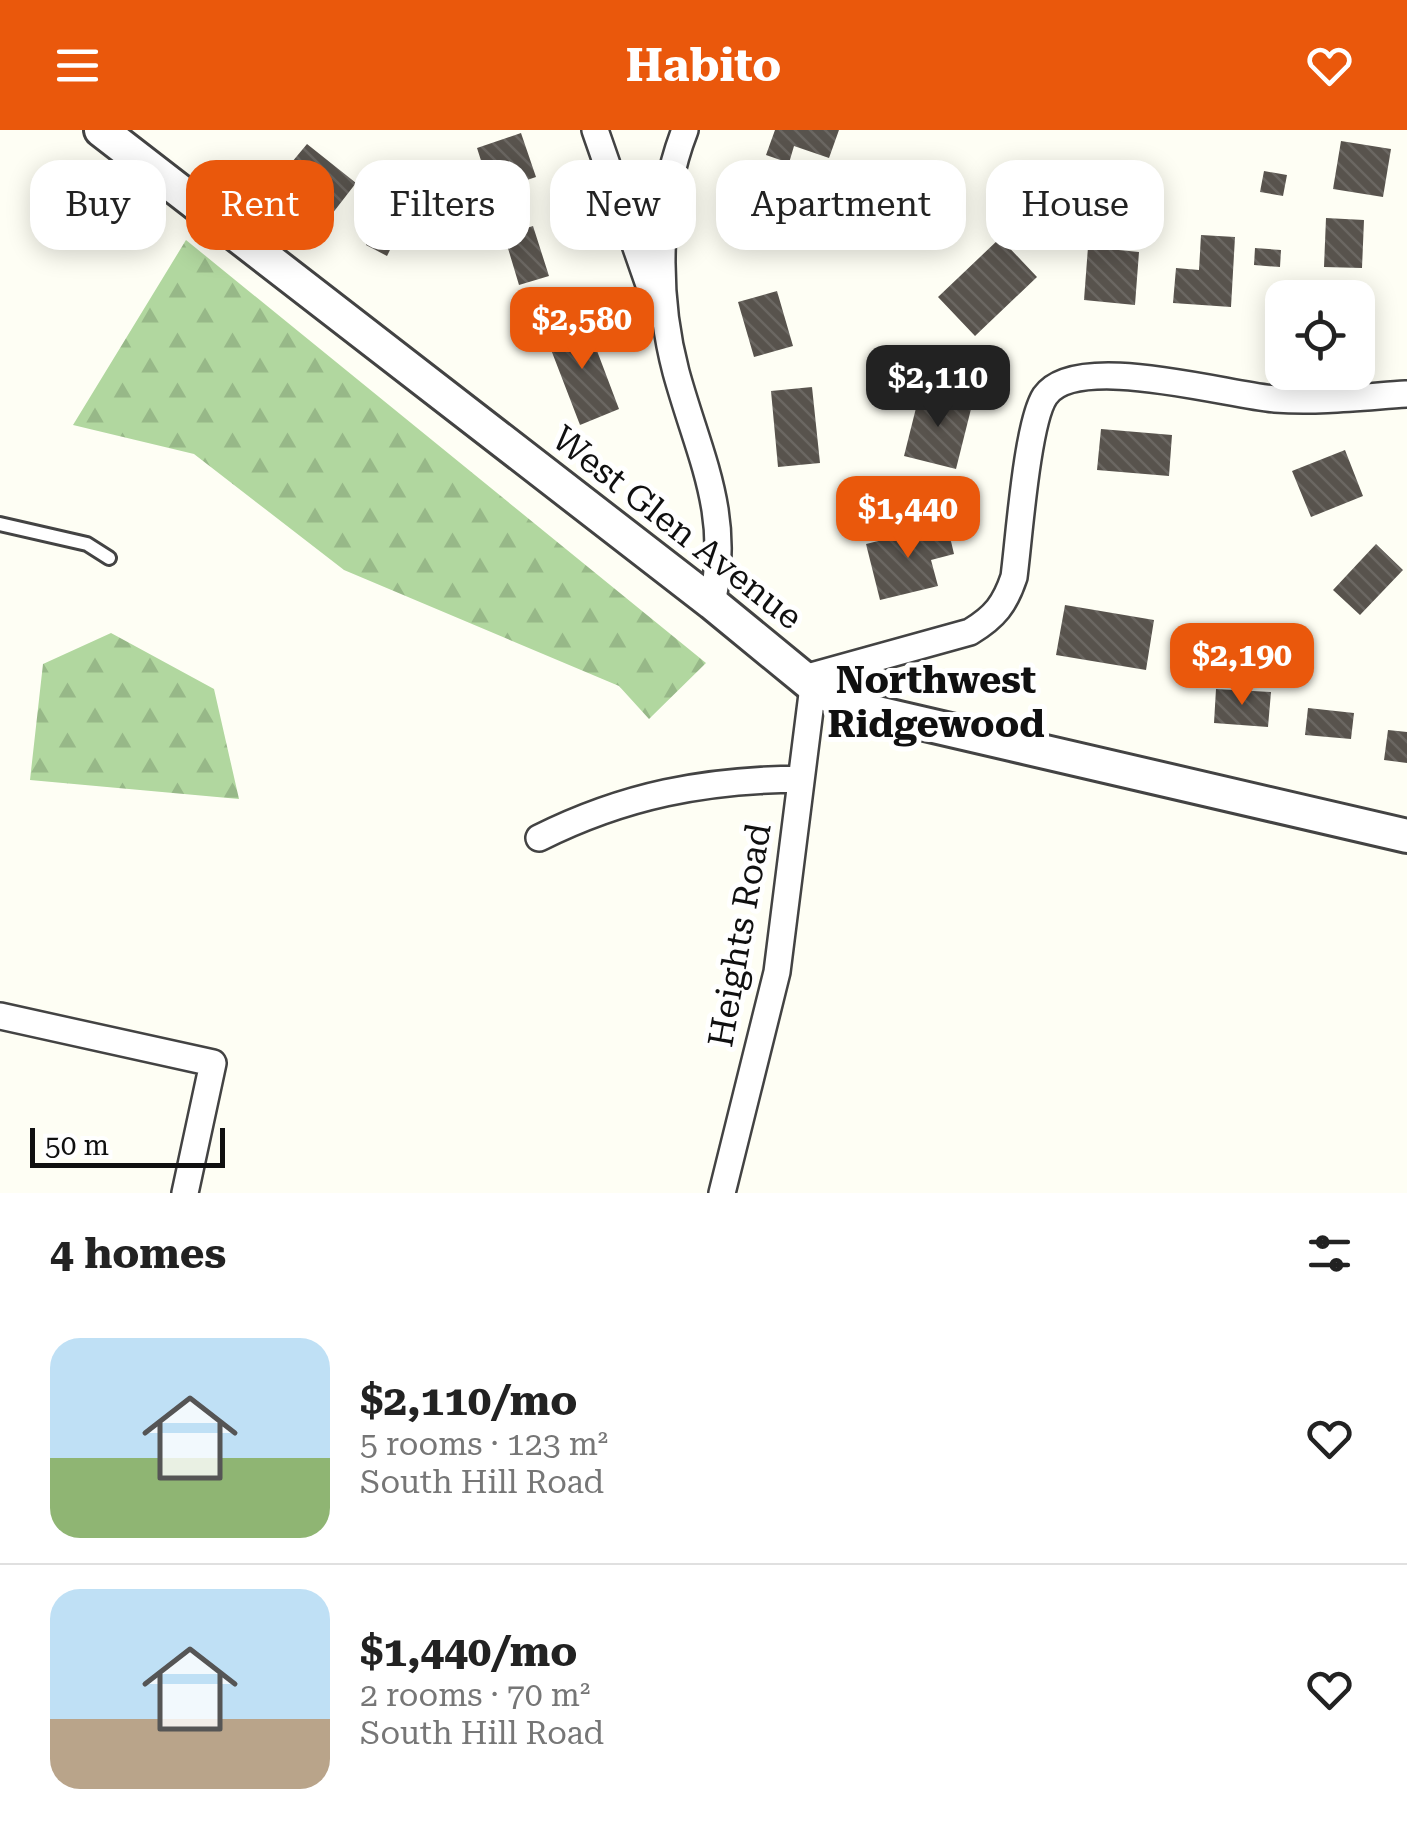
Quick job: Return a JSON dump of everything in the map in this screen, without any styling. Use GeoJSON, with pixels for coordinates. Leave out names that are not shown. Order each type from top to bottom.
{"type":"FeatureCollection","features":[{"type":"Feature","properties":{"kind":"street","name":"West Glen Avenue"},"geometry":{"type":"LineString","coordinates":[[101,130],[712,603],[808,682],[856,708],[1407,836]]}},
{"type":"Feature","properties":{"kind":"street"},"geometry":{"type":"LineString","coordinates":[[595,130],[670,345],[714,491],[720,536],[712,603]]}},
{"type":"Feature","properties":{"kind":"street"},"geometry":{"type":"LineString","coordinates":[[670,345],[663,240],[669,188],[685,130]]}},
{"type":"Feature","properties":{"kind":"street"},"geometry":{"type":"LineString","coordinates":[[808,682],[970,632],[992,619],[1006,600],[1014,578],[1038,409],[1058,383],[1075,376],[1135,378],[1272,399],[1320,401],[1407,393]]}},
{"type":"Feature","properties":{"kind":"street","name":"Heights Road"},"geometry":{"type":"LineString","coordinates":[[722,1193],[777,972],[808,682]]}},
{"type":"Feature","properties":{"kind":"street"},"geometry":{"type":"LineString","coordinates":[[539,838],[678,788],[726,780],[800,780]]}},
{"type":"Feature","properties":{"kind":"street"},"geometry":{"type":"LineString","coordinates":[[0,1016],[213,1063],[185,1193]]}},
{"type":"Feature","properties":{"kind":"lane"},"geometry":{"type":"LineString","coordinates":[[0,524],[87,544],[109,558]]}},
{"type":"Feature","properties":{"kind":"green space"},"geometry":{"type":"Polygon","coordinates":[[[186,240],[186,250],[198,250],[706,663],[649,719],[619,686],[344,570],[194,454],[73,425],[186,240]]]}},
{"type":"Feature","properties":{"kind":"green space"},"geometry":{"type":"Polygon","coordinates":[[[111,633],[214,689],[239,799],[30,780],[43,664],[111,633]]]}},
{"type":"Feature","properties":{"kind":"building"},"geometry":{"type":"Polygon","coordinates":[[[775,130],[839,130],[829,158],[794,146],[790,160],[766,155],[775,130]]]}},
{"type":"Feature","properties":{"kind":"building"},"geometry":{"type":"Polygon","coordinates":[[[521,133],[536,177],[530,179],[530,160],[481,160],[477,148],[521,133]]]}},
{"type":"Feature","properties":{"kind":"building"},"geometry":{"type":"Polygon","coordinates":[[[1341,141],[1391,149],[1383,197],[1333,189],[1341,141]]]}},
{"type":"Feature","properties":{"kind":"building"},"geometry":{"type":"Polygon","coordinates":[[[307,144],[327,160],[294,160],[307,144]]]}},
{"type":"Feature","properties":{"kind":"building"},"geometry":{"type":"Polygon","coordinates":[[[334,165],[354,186],[334,211],[334,165]]]}},
{"type":"Feature","properties":{"kind":"building"},"geometry":{"type":"Polygon","coordinates":[[[1264,171],[1287,175],[1283,196],[1260,192],[1264,171]]]}},
{"type":"Feature","properties":{"kind":"building"},"geometry":{"type":"Polygon","coordinates":[[[1326,218],[1364,220],[1362,268],[1324,267],[1326,218]]]}},
{"type":"Feature","properties":{"kind":"building"},"geometry":{"type":"Polygon","coordinates":[[[533,226],[549,276],[519,285],[508,250],[530,250],[533,226]]]}},
{"type":"Feature","properties":{"kind":"building"},"geometry":{"type":"Polygon","coordinates":[[[1201,235],[1235,237],[1231,307],[1173,303],[1176,268],[1199,270],[1201,235]]]}},
{"type":"Feature","properties":{"kind":"building"},"geometry":{"type":"Polygon","coordinates":[[[1255,248],[1281,250],[1280,267],[1254,265],[1255,248]]]}},
{"type":"Feature","properties":{"kind":"building"},"geometry":{"type":"Polygon","coordinates":[[[987,250],[1011,250],[1037,277],[975,336],[938,297],[987,250]]]}},
{"type":"Feature","properties":{"kind":"building"},"geometry":{"type":"Polygon","coordinates":[[[1088,250],[1139,252],[1135,305],[1084,300],[1088,250]]]}},
{"type":"Feature","properties":{"kind":"building"},"geometry":{"type":"Polygon","coordinates":[[[777,291],[793,346],[754,357],[738,302],[777,291]]]}},
{"type":"Feature","properties":{"kind":"building"},"geometry":{"type":"Polygon","coordinates":[[[585,319],[619,409],[580,425],[545,334],[585,319]]]}},
{"type":"Feature","properties":{"kind":"building"},"geometry":{"type":"Polygon","coordinates":[[[812,387],[820,463],[778,467],[771,391],[812,387]]]}},
{"type":"Feature","properties":{"kind":"building"},"geometry":{"type":"Polygon","coordinates":[[[920,392],[972,405],[956,469],[904,456],[920,392]]]}},
{"type":"Feature","properties":{"kind":"building"},"geometry":{"type":"Polygon","coordinates":[[[1101,429],[1172,435],[1169,476],[1097,470],[1101,429]]]}},
{"type":"Feature","properties":{"kind":"building"},"geometry":{"type":"Polygon","coordinates":[[[1345,450],[1363,496],[1311,517],[1292,471],[1345,450]]]}},
{"type":"Feature","properties":{"kind":"building"},"geometry":{"type":"Polygon","coordinates":[[[947,524],[954,554],[931,560],[938,586],[880,600],[866,544],[947,524]]]}},
{"type":"Feature","properties":{"kind":"building"},"geometry":{"type":"Polygon","coordinates":[[[1376,544],[1403,570],[1360,615],[1333,590],[1376,544]]]}},
{"type":"Feature","properties":{"kind":"building"},"geometry":{"type":"Polygon","coordinates":[[[1065,605],[1154,620],[1146,670],[1056,655],[1065,605]]]}},
{"type":"Feature","properties":{"kind":"building"},"geometry":{"type":"Polygon","coordinates":[[[1216,689],[1271,692],[1268,727],[1214,723],[1216,689]]]}},
{"type":"Feature","properties":{"kind":"building"},"geometry":{"type":"Polygon","coordinates":[[[1308,708],[1354,713],[1351,739],[1305,735],[1308,708]]]}},
{"type":"Feature","properties":{"kind":"building"},"geometry":{"type":"Polygon","coordinates":[[[1388,730],[1407,732],[1407,763],[1384,760],[1388,730]]]}},
{"type":"Feature","properties":{"kind":"district","name":"Northwest Ridgewood"},"geometry":{"type":"Point","coordinates":[936,702]}}]}
